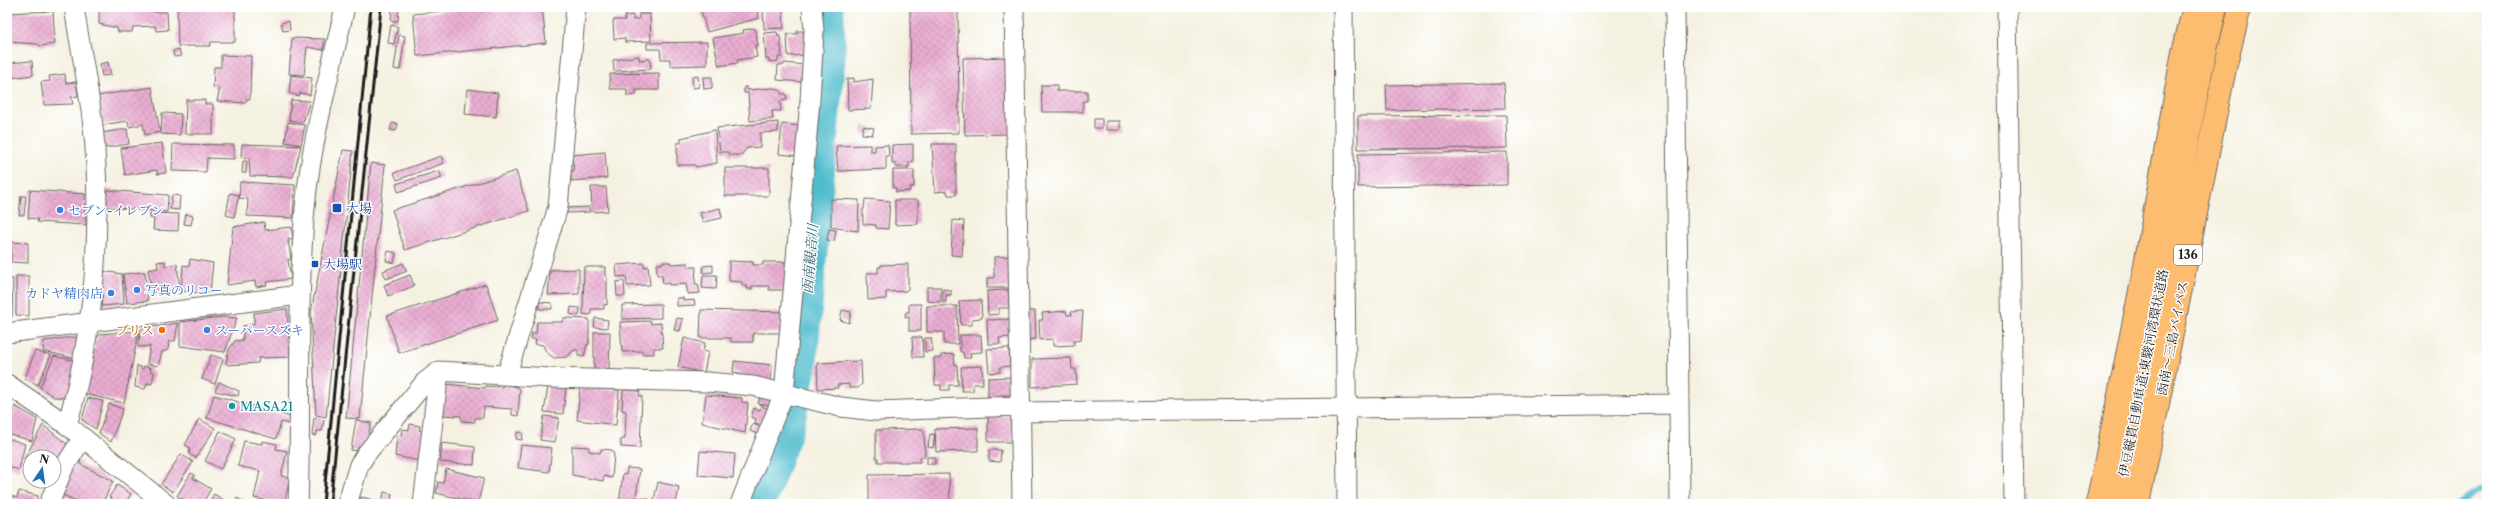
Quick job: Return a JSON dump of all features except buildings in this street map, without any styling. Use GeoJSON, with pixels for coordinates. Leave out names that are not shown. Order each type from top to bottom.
{"type":"FeatureCollection","features":[{"type":"Feature","properties":{"kind":"highway"},"geometry":{"type":"LineString","coordinates":[[2097,504],[2144,271],[2182,57],[2194,7]]}},
{"type":"Feature","properties":{"kind":"highway","name":"伊豆縦貫自動車道;東駿河湾環状道路"},"geometry":{"type":"LineString","coordinates":[[2118,504],[2202,67],[2216,7]]}},
{"type":"Feature","properties":{"kind":"highway","name":"函南～三島バイパス"},"geometry":{"type":"LineString","coordinates":[[2138,504],[2225,68],[2240,7]]}},
{"type":"Feature","properties":{"kind":"street"},"geometry":{"type":"LineString","coordinates":[[67,425],[78,389],[90,321],[95,248],[95,148],[74,7]]}},
{"type":"Feature","properties":{"kind":"street"},"geometry":{"type":"LineString","coordinates":[[298,504],[301,432],[299,295],[305,207],[315,142],[344,7]]}},
{"type":"Feature","properties":{"kind":"street"},"geometry":{"type":"LineString","coordinates":[[507,374],[558,207],[576,7]]}},
{"type":"Feature","properties":{"kind":"street"},"geometry":{"type":"LineString","coordinates":[[740,504],[784,393],[810,101],[814,30],[812,7]]}},
{"type":"Feature","properties":{"kind":"street"},"geometry":{"type":"LineString","coordinates":[[1014,7],[1022,504]]}},
{"type":"Feature","properties":{"kind":"street"},"geometry":{"type":"LineString","coordinates":[[1343,7],[1347,504]]}},
{"type":"Feature","properties":{"kind":"street"},"geometry":{"type":"LineString","coordinates":[[1675,7],[1680,504]]}},
{"type":"Feature","properties":{"kind":"street"},"geometry":{"type":"LineString","coordinates":[[2007,7],[2014,504]]}},
{"type":"Feature","properties":{"kind":"street"},"geometry":{"type":"LineString","coordinates":[[7,333],[299,295]]}},
{"type":"Feature","properties":{"kind":"street"},"geometry":{"type":"LineString","coordinates":[[423,504],[439,371]]}},
{"type":"Feature","properties":{"kind":"street"},"geometry":{"type":"LineString","coordinates":[[347,504],[358,465],[425,382],[439,371],[507,374],[575,380],[707,382],[753,386],[841,407],[876,411],[1678,404]]}},
{"type":"Feature","properties":{"kind":"street"},"geometry":{"type":"LineString","coordinates":[[7,384],[67,425],[82,439],[166,504]]}},
{"type":"Feature","properties":{"kind":"street"},"geometry":{"type":"LineString","coordinates":[[49,504],[63,470],[82,439]]}},
{"type":"Feature","properties":{"kind":"waterway","name":"函南観音川"},"geometry":{"type":"LineString","coordinates":[[758,504],[787,427],[800,365],[829,51],[827,7]]}},
{"type":"Feature","properties":{"kind":"waterway"},"geometry":{"type":"LineString","coordinates":[[2458,504],[2487,486]]}},
{"type":"Feature","properties":{"kind":"railway"},"geometry":{"type":"LineString","coordinates":[[323,504],[371,7]]}},
{"type":"Feature","properties":{"kind":"railway"},"geometry":{"type":"LineString","coordinates":[[330,504],[381,7]]}},
{"type":"Feature","properties":{"kind":"place","name":"大場"},"geometry":{"type":"Point","coordinates":[337,208]}},
{"type":"Feature","properties":{"kind":"place","name":"セブン-イレブン"},"geometry":{"type":"Point","coordinates":[60,210]}},
{"type":"Feature","properties":{"kind":"place","name":"大場駅"},"geometry":{"type":"Point","coordinates":[315,264]}},
{"type":"Feature","properties":{"kind":"place","name":"写真のリコー"},"geometry":{"type":"Point","coordinates":[137,290]}},
{"type":"Feature","properties":{"kind":"place","name":"カドヤ精肉店"},"geometry":{"type":"Point","coordinates":[111,293]}},
{"type":"Feature","properties":{"kind":"place","name":"ブリス"},"geometry":{"type":"Point","coordinates":[162,330]}},
{"type":"Feature","properties":{"kind":"place","name":"スーパースズキ"},"geometry":{"type":"Point","coordinates":[207,330]}},
{"type":"Feature","properties":{"kind":"place","name":"MASA21"},"geometry":{"type":"Point","coordinates":[232,406]}}]}
